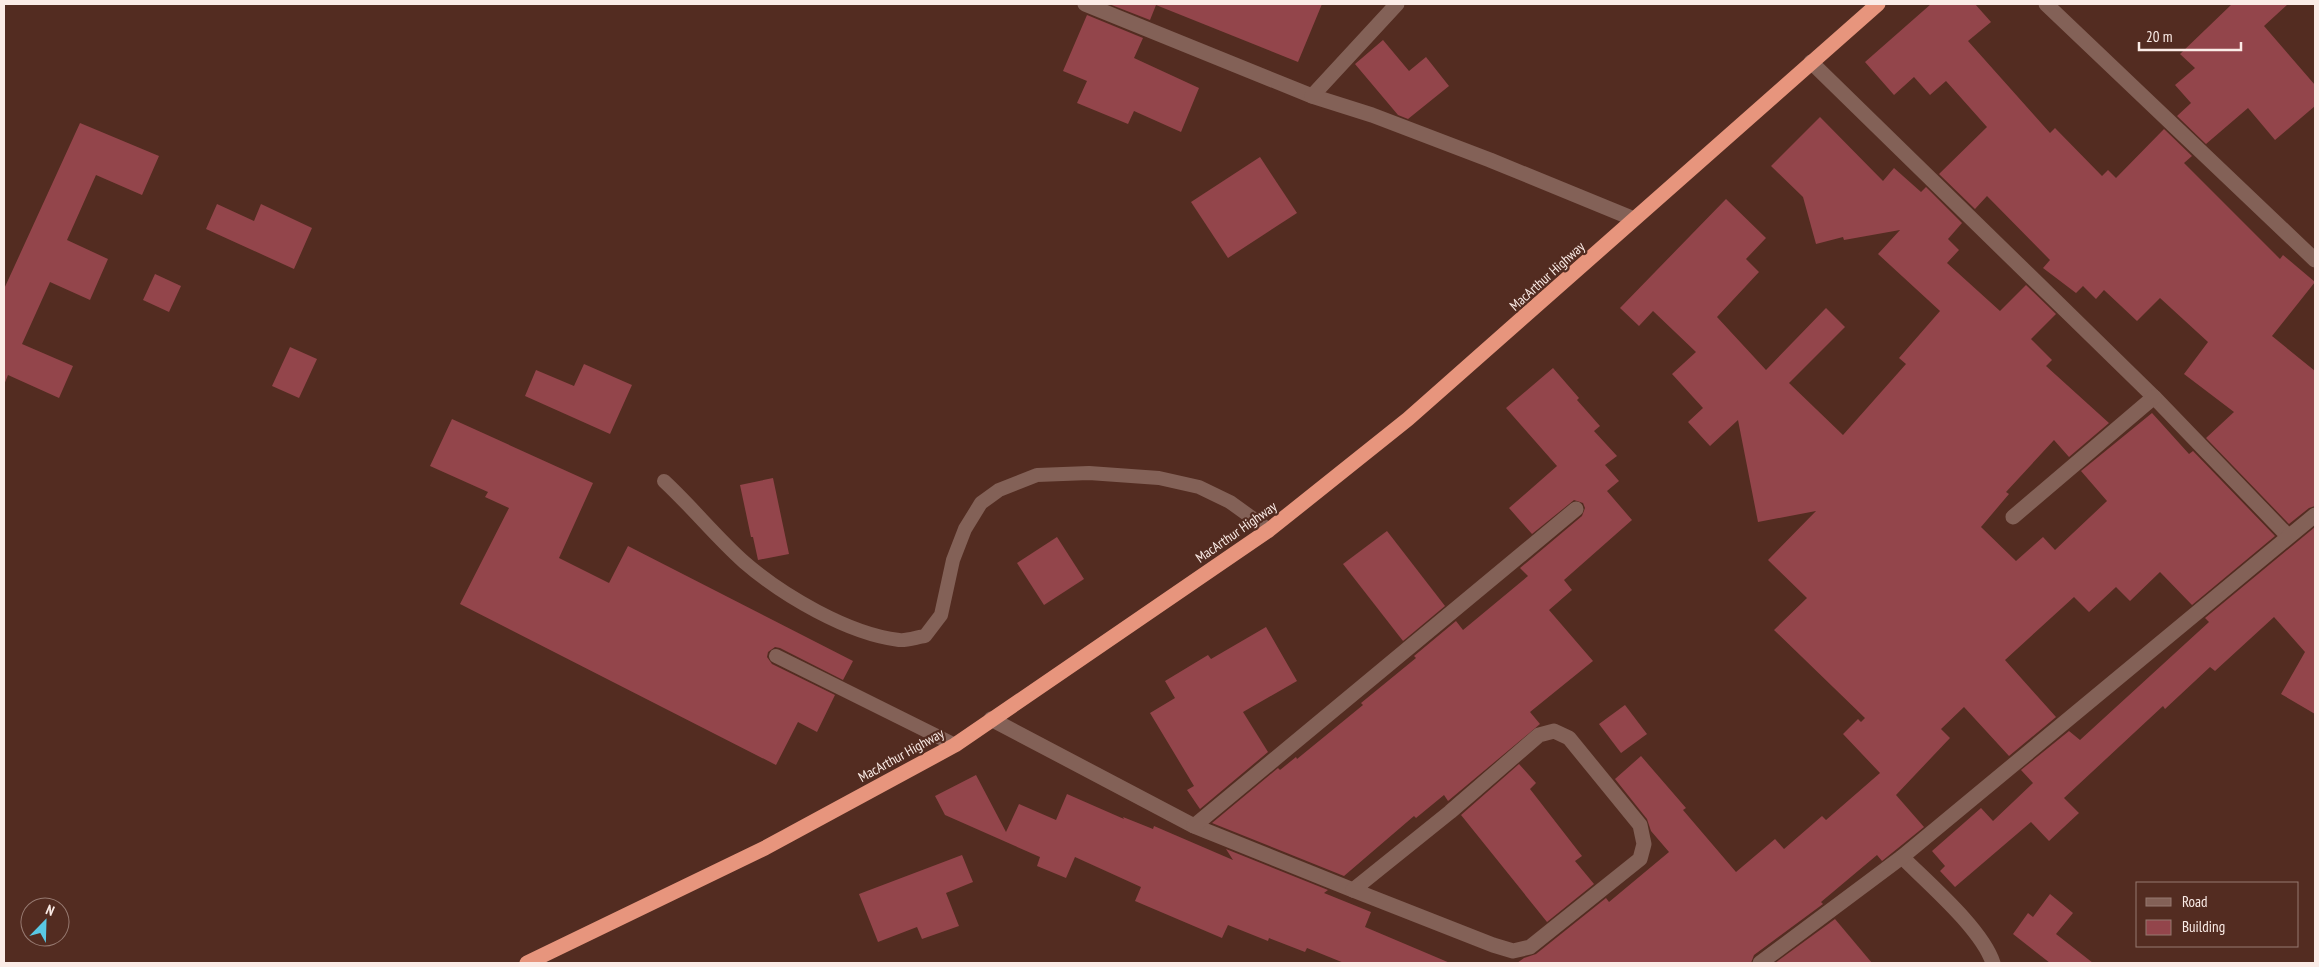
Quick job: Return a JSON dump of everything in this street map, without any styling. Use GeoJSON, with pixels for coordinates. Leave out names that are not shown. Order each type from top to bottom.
{"type":"FeatureCollection","features":[{"type":"Feature","properties":{"kind":"highway","name":"MacArthur Highway"},"geometry":{"type":"LineString","coordinates":[[527,963],[765,848],[955,745],[1269,530],[1408,419],[1634,219],[1717,149],[1810,62],[1878,4]]}},
{"type":"Feature","properties":{"kind":"street"},"geometry":{"type":"LineString","coordinates":[[1085,4],[1312,96],[1490,160],[1634,219]]}},
{"type":"Feature","properties":{"kind":"street"},"geometry":{"type":"LineString","coordinates":[[1312,96],[1397,4]]}},
{"type":"Feature","properties":{"kind":"street"},"geometry":{"type":"LineString","coordinates":[[2046,4],[2315,260]]}},
{"type":"Feature","properties":{"kind":"street"},"geometry":{"type":"LineString","coordinates":[[1810,62],[2154,397],[2288,536]]}},
{"type":"Feature","properties":{"kind":"street"},"geometry":{"type":"LineString","coordinates":[[2013,517],[2154,397]]}},
{"type":"Feature","properties":{"kind":"street"},"geometry":{"type":"LineString","coordinates":[[1194,826],[1576,509]]}},
{"type":"Feature","properties":{"kind":"street"},"geometry":{"type":"LineString","coordinates":[[1760,963],[1902,858],[2315,514]]}},
{"type":"Feature","properties":{"kind":"street"},"geometry":{"type":"LineString","coordinates":[[991,719],[1194,826],[1353,890],[1493,945],[1513,950],[1530,946],[1640,859],[1644,844],[1640,825],[1569,738],[1554,731],[1539,735],[1450,812],[1353,890]]}},
{"type":"Feature","properties":{"kind":"street"},"geometry":{"type":"LineString","coordinates":[[1902,858],[1972,929],[1993,963]]}},
{"type":"Feature","properties":{"kind":"lane"},"geometry":{"type":"LineString","coordinates":[[664,481],[744,562],[769,582],[806,606],[850,627],[900,641],[925,636],[941,615],[953,560],[965,529],[981,504],[999,490],[1037,475],[1089,473],[1159,478],[1199,486],[1230,502],[1269,530]]}},
{"type":"Feature","properties":{"kind":"lane"},"geometry":{"type":"LineString","coordinates":[[776,656],[955,745]]}},
{"type":"Feature","properties":{"kind":"building"},"geometry":{"type":"Polygon","coordinates":[[[1109,4],[1322,4],[1298,62],[1156,5],[1150,20],[1109,4]]]}},
{"type":"Feature","properties":{"kind":"building"},"geometry":{"type":"Polygon","coordinates":[[[1931,4],[1975,4],[1991,22],[1968,41],[2050,133],[2055,128],[2102,176],[2108,170],[2116,178],[2164,129],[2192,156],[2184,163],[2280,259],[2283,255],[2315,282],[2272,336],[2315,371],[2315,506],[2309,508],[2289,524],[2206,438],[2234,412],[2184,374],[2208,342],[2160,298],[2137,321],[2104,290],[2096,299],[2083,286],[2076,293],[2043,268],[2050,260],[1987,196],[1975,209],[1939,174],[1987,127],[1946,81],[1930,95],[1914,77],[1894,95],[1865,62],[1931,4]]]}},
{"type":"Feature","properties":{"kind":"building"},"geometry":{"type":"Polygon","coordinates":[[[2232,4],[2288,4],[2264,26],[2315,85],[2315,106],[2275,140],[2248,108],[2206,144],[2177,116],[2191,103],[2175,85],[2195,68],[2180,54],[2232,4]]]}},
{"type":"Feature","properties":{"kind":"building"},"geometry":{"type":"Polygon","coordinates":[[[1087,15],[1143,38],[1134,58],[1199,88],[1181,132],[1134,111],[1128,124],[1077,103],[1087,81],[1063,71],[1087,15]]]}},
{"type":"Feature","properties":{"kind":"building"},"geometry":{"type":"Polygon","coordinates":[[[1383,40],[1409,71],[1426,57],[1449,86],[1408,119],[1398,115],[1355,64],[1383,40]]]}},
{"type":"Feature","properties":{"kind":"building"},"geometry":{"type":"Polygon","coordinates":[[[1820,117],[1883,181],[1894,168],[1921,192],[1926,187],[1962,223],[1948,239],[1959,250],[1947,263],[2000,311],[2026,285],[2056,314],[2031,339],[2052,360],[2046,366],[2109,423],[2069,457],[2054,440],[2006,492],[2009,494],[1981,527],[2016,561],[2043,537],[2055,550],[2107,501],[2081,471],[2152,413],[2189,454],[2193,451],[2275,536],[2192,605],[2160,572],[2130,601],[2116,587],[2089,612],[2074,597],[2005,660],[2056,717],[2009,756],[1964,707],[1941,729],[1950,738],[1896,795],[1924,827],[1882,861],[1877,855],[1821,902],[1823,904],[1754,955],[1751,963],[1517,963],[1524,958],[1536,954],[1606,898],[1609,902],[1669,852],[1651,831],[1647,819],[1615,779],[1641,756],[1686,808],[1683,810],[1736,872],[1775,839],[1784,849],[1822,816],[1826,820],[1880,773],[1843,734],[1858,719],[1861,722],[1865,718],[1774,630],[1807,598],[1768,560],[1816,511],[1758,522],[1738,420],[1710,446],[1688,422],[1703,408],[1672,374],[1696,352],[1653,311],[1639,326],[1620,308],[1726,199],[1766,238],[1746,259],[1759,272],[1717,317],[1766,370],[1826,308],[1845,327],[1789,383],[1843,435],[1906,364],[1899,358],[1940,311],[1878,254],[1900,230],[1844,240],[1843,237],[1816,244],[1803,197],[1771,166],[1820,117]]]}},
{"type":"Feature","properties":{"kind":"building"},"geometry":{"type":"Polygon","coordinates":[[[80,123],[159,156],[142,195],[96,175],[67,240],[108,259],[90,300],[50,282],[22,344],[73,366],[59,398],[8,375],[4,385],[4,289],[80,123]]]}},
{"type":"Feature","properties":{"kind":"building"},"geometry":{"type":"Polygon","coordinates":[[[1260,157],[1297,213],[1228,258],[1191,202],[1260,157]]]}},
{"type":"Feature","properties":{"kind":"building"},"geometry":{"type":"Polygon","coordinates":[[[217,204],[254,221],[261,204],[312,228],[294,269],[206,229],[217,204]]]}},
{"type":"Feature","properties":{"kind":"building"},"geometry":{"type":"Polygon","coordinates":[[[155,274],[181,286],[169,312],[143,300],[155,274]]]}},
{"type":"Feature","properties":{"kind":"building"},"geometry":{"type":"Polygon","coordinates":[[[290,347],[317,359],[299,398],[272,386],[290,347]]]}},
{"type":"Feature","properties":{"kind":"building"},"geometry":{"type":"Polygon","coordinates":[[[584,364],[632,385],[610,434],[525,396],[536,370],[574,386],[584,364]]]}},
{"type":"Feature","properties":{"kind":"building"},"geometry":{"type":"Polygon","coordinates":[[[1553,368],[1579,398],[1577,400],[1600,426],[1594,431],[1617,456],[1605,465],[1619,481],[1607,491],[1632,520],[1564,580],[1572,590],[1549,610],[1593,661],[1530,712],[1540,724],[1448,801],[1444,795],[1416,818],[1414,816],[1344,876],[1212,823],[1278,768],[1280,770],[1296,757],[1297,759],[1363,705],[1361,703],[1416,658],[1414,656],[1456,621],[1463,630],[1528,576],[1520,568],[1582,516],[1585,508],[1583,503],[1574,500],[1532,534],[1509,508],[1557,466],[1506,408],[1553,368]]]}},
{"type":"Feature","properties":{"kind":"building"},"geometry":{"type":"Polygon","coordinates":[[[452,419],[593,483],[559,558],[609,583],[628,546],[853,661],[843,680],[780,648],[775,647],[768,652],[767,657],[772,664],[835,695],[817,732],[798,722],[776,765],[460,604],[509,508],[485,497],[488,492],[430,466],[452,419]]]}},
{"type":"Feature","properties":{"kind":"building"},"geometry":{"type":"Polygon","coordinates":[[[773,478],[789,554],[758,560],[740,485],[773,478]]]}},
{"type":"Feature","properties":{"kind":"building"},"geometry":{"type":"Polygon","coordinates":[[[2315,527],[2315,714],[2281,694],[2305,652],[2274,617],[2215,671],[2210,667],[2165,709],[2163,706],[2064,798],[2079,813],[2049,841],[2031,822],[1955,887],[1940,871],[1945,866],[1932,851],[1981,808],[1993,821],[2033,783],[2021,770],[2069,731],[2080,740],[2209,622],[2205,618],[2315,527]]]}},
{"type":"Feature","properties":{"kind":"building"},"geometry":{"type":"Polygon","coordinates":[[[1387,531],[1445,606],[1403,641],[1343,564],[1387,531]]]}},
{"type":"Feature","properties":{"kind":"building"},"geometry":{"type":"Polygon","coordinates":[[[1057,537],[1084,579],[1044,605],[1017,563],[1057,537]]]}},
{"type":"Feature","properties":{"kind":"building"},"geometry":{"type":"Polygon","coordinates":[[[1266,627],[1297,681],[1243,712],[1268,752],[1200,809],[1187,790],[1194,786],[1150,713],[1175,698],[1165,681],[1208,655],[1211,659],[1266,627]]]}},
{"type":"Feature","properties":{"kind":"building"},"geometry":{"type":"Polygon","coordinates":[[[1625,705],[1647,734],[1621,753],[1599,724],[1625,705]]]}},
{"type":"Feature","properties":{"kind":"building"},"geometry":{"type":"Polygon","coordinates":[[[1519,764],[1536,783],[1530,789],[1582,856],[1575,861],[1594,884],[1547,922],[1461,815],[1519,764]]]}},
{"type":"Feature","properties":{"kind":"building"},"geometry":{"type":"Polygon","coordinates":[[[976,775],[1006,832],[1019,804],[1056,820],[1067,794],[1124,819],[1123,817],[1153,829],[1154,826],[1233,860],[1226,849],[1328,890],[1324,893],[1371,912],[1365,927],[1450,963],[1344,963],[1307,948],[1305,952],[1269,938],[1268,941],[1228,925],[1222,938],[1135,901],[1141,887],[1075,857],[1066,878],[1037,866],[1040,857],[945,815],[935,796],[976,775]]]}},
{"type":"Feature","properties":{"kind":"building"},"geometry":{"type":"Polygon","coordinates":[[[962,855],[973,882],[946,893],[959,926],[922,939],[917,927],[878,942],[859,894],[962,855]]]}},
{"type":"Feature","properties":{"kind":"building"},"geometry":{"type":"Polygon","coordinates":[[[2050,894],[2073,913],[2056,934],[2093,963],[2050,963],[2013,934],[2028,913],[2033,917],[2050,894]]]}},
{"type":"Feature","properties":{"kind":"building"},"geometry":{"type":"Polygon","coordinates":[[[1835,919],[1872,963],[1775,963],[1835,919]]]}}]}
